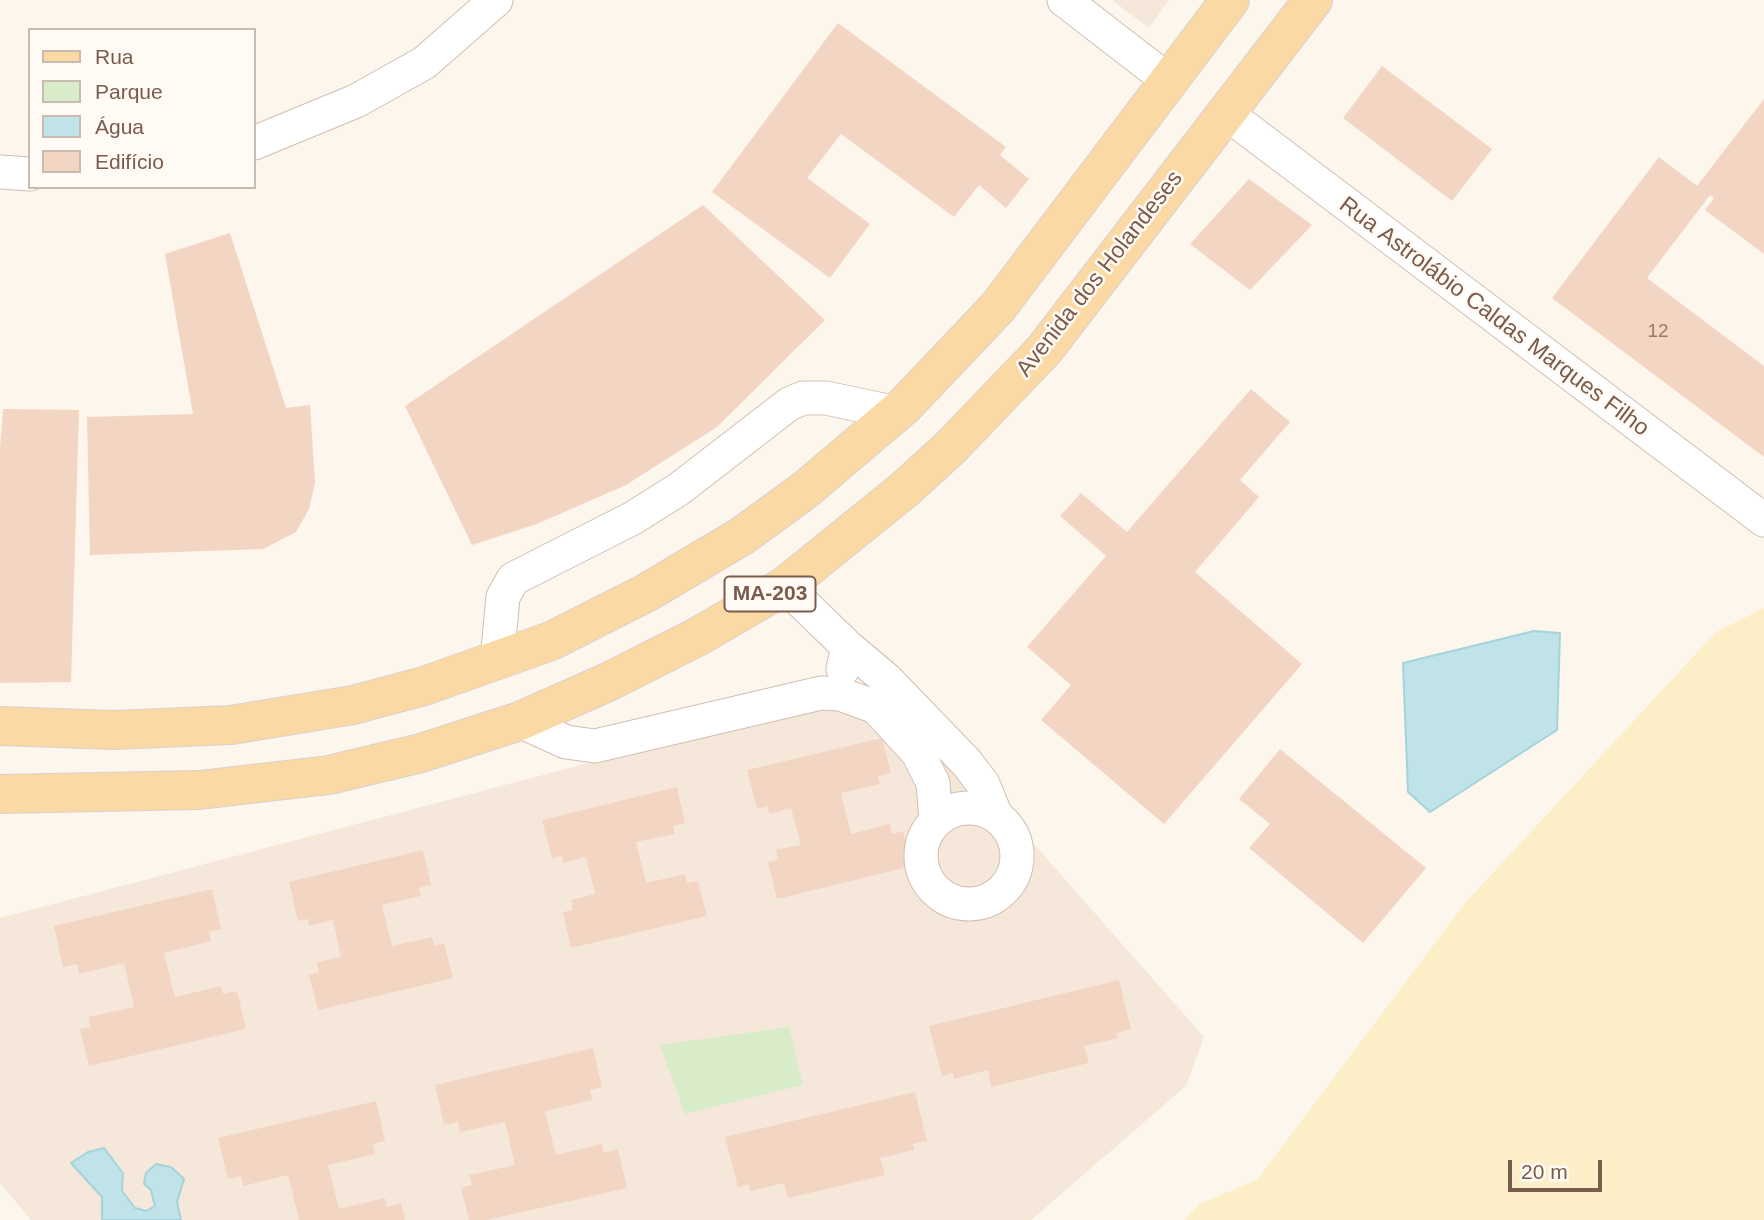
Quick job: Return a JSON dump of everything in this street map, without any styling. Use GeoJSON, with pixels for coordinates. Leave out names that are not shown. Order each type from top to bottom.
{"type":"FeatureCollection","features":[{"type":"Feature","properties":{"kind":"main road","name":"MA-203"},"geometry":{"type":"LineString","coordinates":[[0,726],[114,730],[231,725],[353,705],[424,687],[551,640],[646,593],[742,536],[805,490],[897,413],[998,307],[1230,0]]}},
{"type":"Feature","properties":{"kind":"main road","name":"Avenida dos Holandeses"},"geometry":{"type":"LineString","coordinates":[[0,794],[176,792],[329,775],[421,753],[520,721],[608,682],[697,637],[785,586],[905,489],[951,447],[1044,350],[1313,0]]}},
{"type":"Feature","properties":{"kind":"street"},"geometry":{"type":"LineString","coordinates":[[256,142],[356,101],[424,63],[496,0]]}},
{"type":"Feature","properties":{"kind":"street"},"geometry":{"type":"LineString","coordinates":[[1064,0],[1169,81]]}},
{"type":"Feature","properties":{"kind":"street","name":"Rua Astrolábio Caldas Marques Filho"},"geometry":{"type":"LineString","coordinates":[[1226,113],[1764,520]]}},
{"type":"Feature","properties":{"kind":"street"},"geometry":{"type":"LineString","coordinates":[[0,172],[28,174]]}},
{"type":"Feature","properties":{"kind":"street"},"geometry":{"type":"LineString","coordinates":[[497,660],[503,597],[513,579],[633,518],[679,489],[789,404],[803,398],[826,398],[897,413]]}},
{"type":"Feature","properties":{"kind":"street"},"geometry":{"type":"LineString","coordinates":[[785,586],[848,647],[886,679],[967,763],[983,783],[996,816]]}},
{"type":"Feature","properties":{"kind":"street"},"geometry":{"type":"LineString","coordinates":[[821,693],[842,673],[848,647]]}},
{"type":"Feature","properties":{"kind":"street"},"geometry":{"type":"LineString","coordinates":[[520,721],[566,742],[595,746],[821,693],[855,698],[876,707],[889,718],[926,767],[933,783],[936,820]]}},
{"type":"Feature","properties":{"kind":"street"},"geometry":{"type":"LineString","coordinates":[[964,808],[981,809],[996,816],[1008,827],[1018,858],[1006,888],[993,899],[961,905],[945,899],[933,890],[924,877],[921,847],[936,820],[949,812],[964,808]]}},
{"type":"Feature","properties":{"kind":"shaded area"},"geometry":{"type":"Polygon","coordinates":[[[1112,0],[1169,0],[1149,28],[1112,0]]]}},
{"type":"Feature","properties":{"kind":"shaded area"},"geometry":{"type":"Polygon","coordinates":[[[892,683],[1204,1037],[1186,1086],[1031,1220],[31,1220],[0,1183],[0,918],[892,683]]]}},
{"type":"Feature","properties":{"kind":"green space"},"geometry":{"type":"Polygon","coordinates":[[[789,1027],[803,1085],[685,1114],[660,1045],[789,1027]]]}},
{"type":"Feature","properties":{"kind":"sand"},"geometry":{"type":"Polygon","coordinates":[[[1764,608],[1764,1220],[1185,1220],[1199,1204],[1257,1180],[1465,903],[1716,632],[1764,608]]]}},
{"type":"Feature","properties":{"kind":"water"},"geometry":{"type":"Polygon","coordinates":[[[1534,631],[1560,633],[1557,730],[1430,812],[1408,792],[1403,663],[1534,631]]]}},
{"type":"Feature","properties":{"kind":"water"},"geometry":{"type":"Polygon","coordinates":[[[104,1148],[123,1173],[122,1191],[135,1208],[146,1211],[155,1206],[151,1190],[144,1184],[146,1173],[156,1164],[171,1167],[184,1179],[177,1202],[181,1220],[102,1220],[102,1197],[71,1163],[88,1152],[104,1148]]]}},
{"type":"Feature","properties":{"kind":"building"},"geometry":{"type":"Polygon","coordinates":[[[838,23],[1006,147],[1000,155],[1029,179],[1006,208],[979,185],[954,217],[841,134],[807,178],[870,224],[830,278],[712,192],[838,23]]]}},
{"type":"Feature","properties":{"kind":"building"},"geometry":{"type":"Polygon","coordinates":[[[1382,66],[1492,149],[1452,201],[1343,118],[1382,66]]]}},
{"type":"Feature","properties":{"kind":"building"},"geometry":{"type":"Polygon","coordinates":[[[1764,99],[1764,254],[1705,210],[1714,198],[1710,195],[1647,278],[1764,366],[1764,457],[1552,298],[1659,157],[1697,186],[1764,99]]]}},
{"type":"Feature","properties":{"kind":"building"},"geometry":{"type":"Polygon","coordinates":[[[1249,179],[1312,225],[1250,290],[1190,244],[1249,179]]]}},
{"type":"Feature","properties":{"kind":"building"},"geometry":{"type":"Polygon","coordinates":[[[703,205],[825,320],[717,427],[626,485],[537,524],[472,545],[405,406],[703,205]]]}},
{"type":"Feature","properties":{"kind":"building"},"geometry":{"type":"Polygon","coordinates":[[[230,233],[286,408],[310,405],[315,483],[309,509],[296,532],[263,549],[90,555],[87,417],[193,414],[165,254],[230,233]]]}},
{"type":"Feature","properties":{"kind":"building"},"geometry":{"type":"Polygon","coordinates":[[[1251,389],[1290,422],[1240,480],[1259,497],[1195,572],[1302,664],[1164,824],[1041,720],[1071,685],[1027,647],[1106,556],[1060,516],[1081,493],[1127,532],[1251,389]]]}},
{"type":"Feature","properties":{"kind":"building"},"geometry":{"type":"Polygon","coordinates":[[[3,409],[79,410],[71,682],[0,683],[0,449],[3,409]]]}},
{"type":"Feature","properties":{"kind":"building"},"geometry":{"type":"Polygon","coordinates":[[[882,738],[891,773],[878,776],[880,784],[841,793],[851,834],[890,824],[892,834],[903,831],[912,866],[777,899],[768,862],[778,860],[776,850],[801,845],[791,808],[769,814],[767,806],[757,809],[747,770],[882,738]]]}},
{"type":"Feature","properties":{"kind":"building"},"geometry":{"type":"Polygon","coordinates":[[[1280,749],[1426,868],[1363,943],[1249,848],[1270,824],[1239,799],[1280,749]]]}},
{"type":"Feature","properties":{"kind":"building"},"geometry":{"type":"Polygon","coordinates":[[[677,787],[685,823],[673,826],[675,834],[636,842],[646,883],[685,874],[687,883],[698,881],[707,916],[571,948],[563,912],[573,910],[571,900],[595,894],[586,857],[563,863],[562,856],[552,858],[542,820],[677,787]]]}},
{"type":"Feature","properties":{"kind":"building"},"geometry":{"type":"Polygon","coordinates":[[[423,850],[431,885],[419,888],[421,896],[382,905],[392,946],[432,937],[434,946],[444,943],[453,978],[318,1010],[309,975],[319,972],[317,962],[341,957],[333,920],[309,926],[308,919],[298,921],[289,882],[423,850]]]}},
{"type":"Feature","properties":{"kind":"building"},"geometry":{"type":"Polygon","coordinates":[[[212,889],[221,929],[209,932],[211,941],[164,953],[175,997],[221,986],[223,994],[237,991],[246,1029],[89,1066],[80,1029],[91,1027],[88,1017],[134,1007],[124,963],[79,974],[77,964],[63,967],[54,926],[212,889]]]}},
{"type":"Feature","properties":{"kind":"building"},"geometry":{"type":"Polygon","coordinates":[[[1119,980],[1131,1029],[1117,1033],[1118,1038],[1084,1046],[1089,1063],[991,1087],[988,1070],[954,1079],[953,1073],[942,1076],[929,1026],[1119,980]]]}},
{"type":"Feature","properties":{"kind":"building"},"geometry":{"type":"Polygon","coordinates":[[[593,1048],[602,1087],[590,1090],[592,1100],[545,1111],[556,1155],[602,1144],[604,1153],[618,1149],[627,1188],[487,1220],[469,1220],[461,1188],[472,1185],[469,1175],[515,1165],[505,1122],[460,1132],[458,1122],[444,1125],[435,1085],[593,1048]]]}},
{"type":"Feature","properties":{"kind":"building"},"geometry":{"type":"Polygon","coordinates":[[[915,1092],[927,1141],[913,1144],[914,1150],[880,1158],[885,1175],[788,1198],[784,1183],[750,1191],[749,1184],[738,1187],[725,1137],[915,1092]]]}},
{"type":"Feature","properties":{"kind":"building"},"geometry":{"type":"Polygon","coordinates":[[[376,1101],[385,1141],[373,1144],[375,1154],[328,1165],[339,1209],[385,1198],[387,1207],[401,1203],[405,1220],[299,1220],[288,1175],[243,1186],[241,1176],[228,1179],[218,1138],[376,1101]]]}}]}
